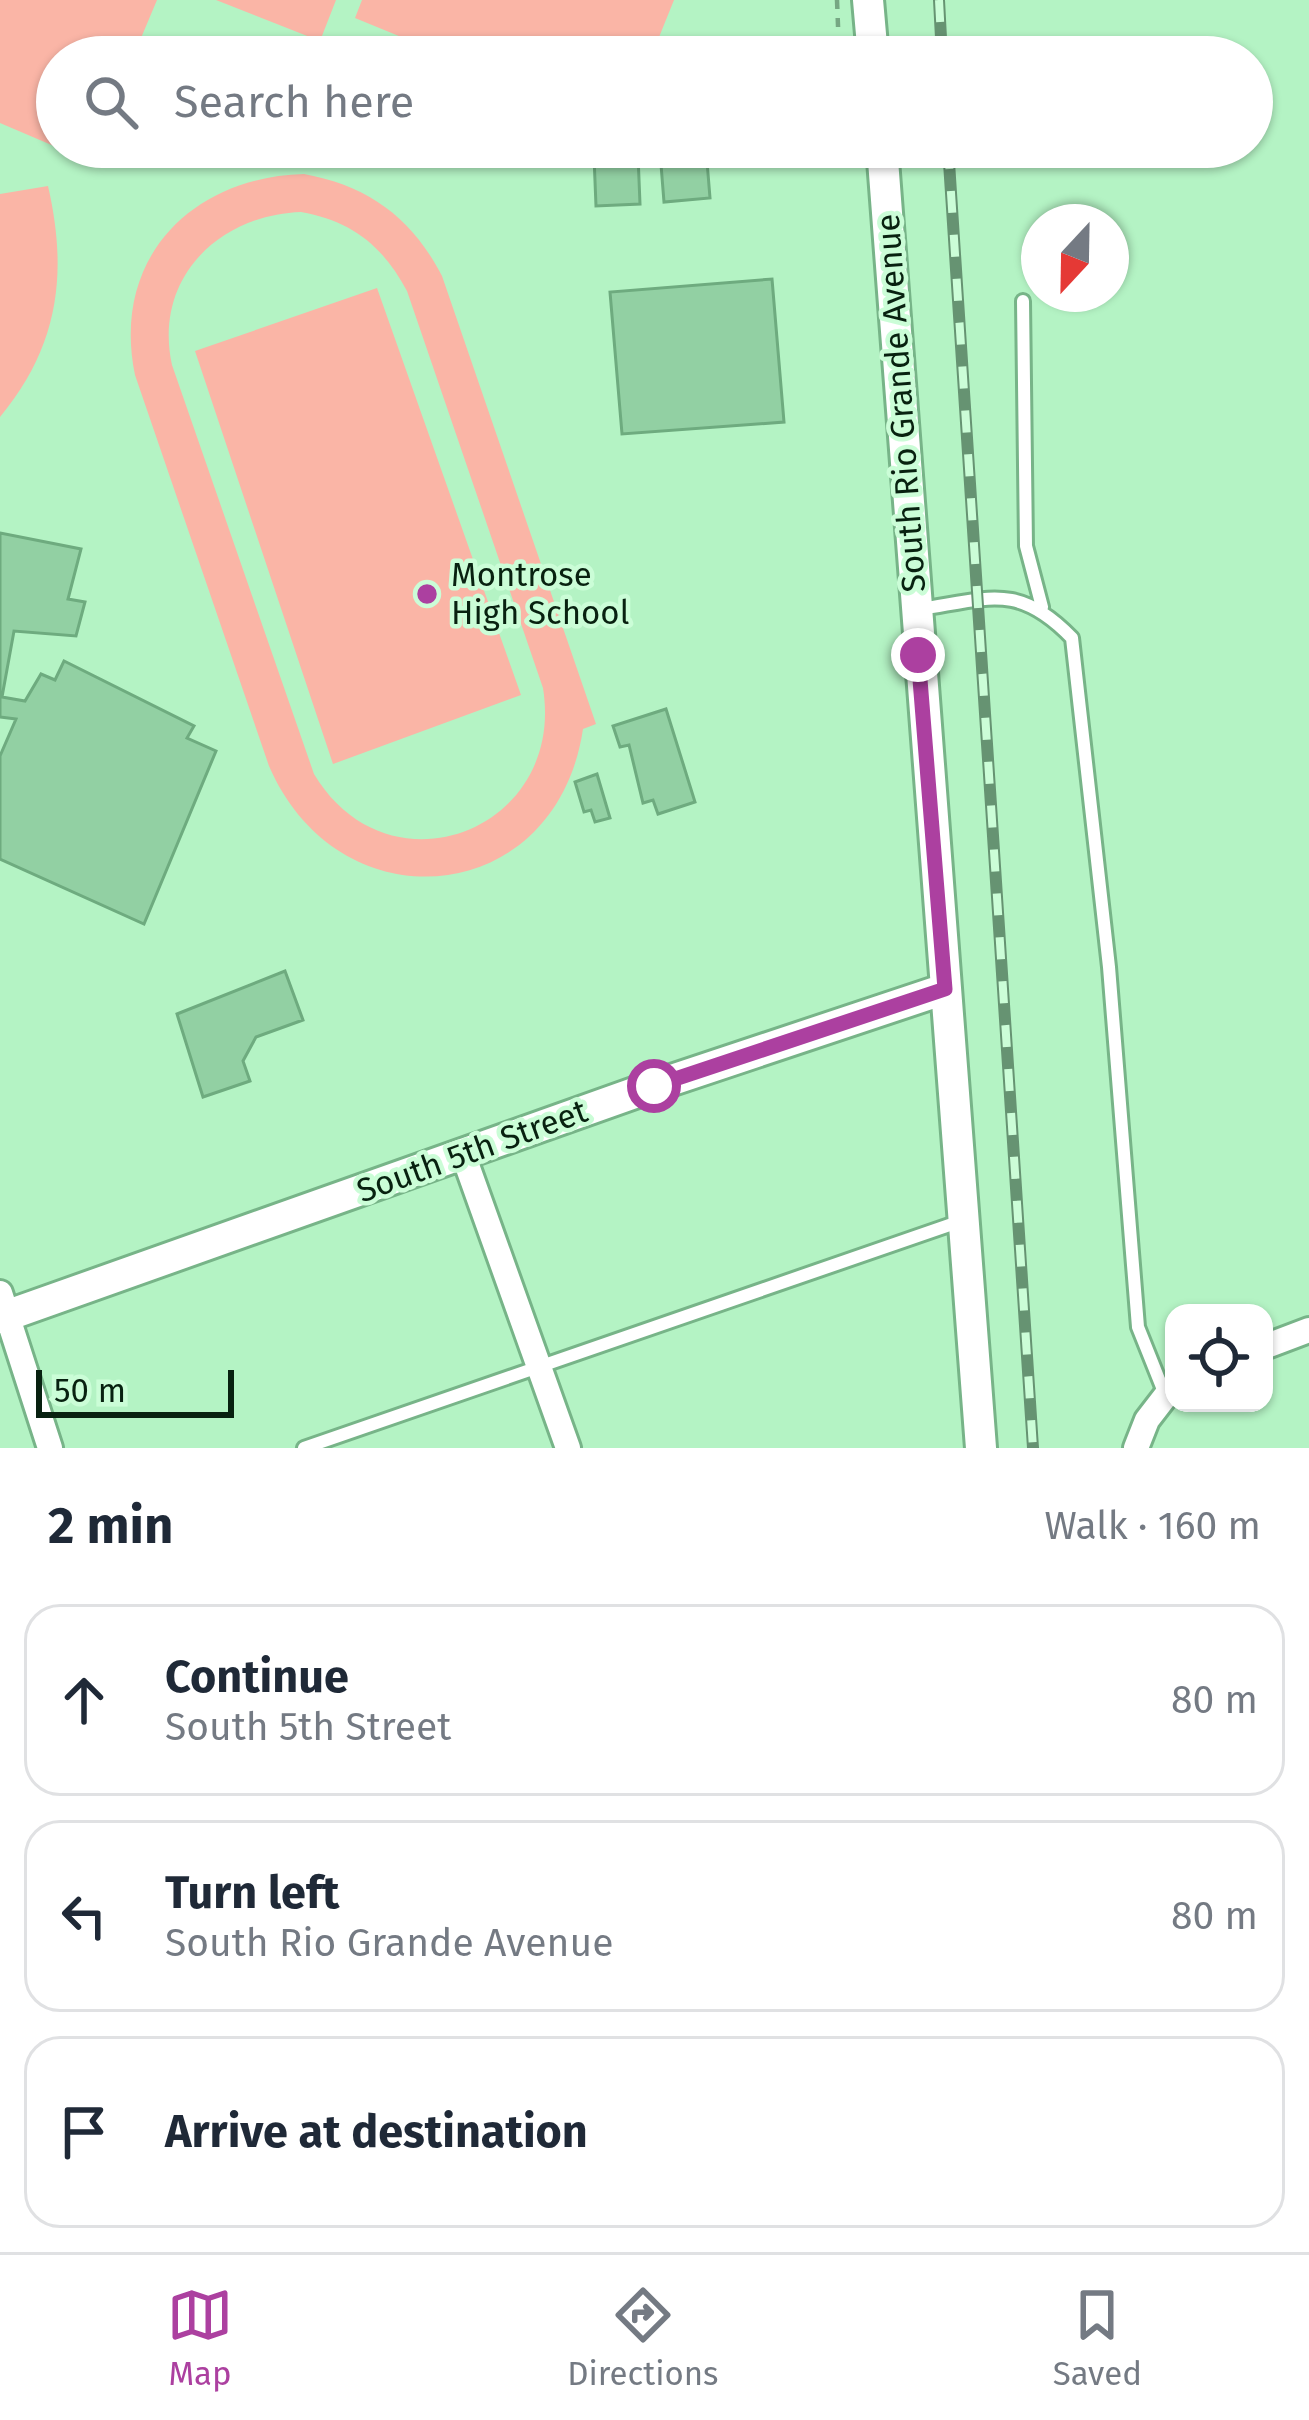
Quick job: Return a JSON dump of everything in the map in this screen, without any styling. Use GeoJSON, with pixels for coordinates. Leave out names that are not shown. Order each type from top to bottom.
{"type":"FeatureCollection","features":[{"type":"Feature","properties":{"kind":"street"},"geometry":{"type":"LineString","coordinates":[[868,0],[871,36]]}},
{"type":"Feature","properties":{"kind":"street","name":"South Rio Grande Avenue"},"geometry":{"type":"LineString","coordinates":[[883,168],[981,1448]]}},
{"type":"Feature","properties":{"kind":"street","name":"South 5th Street"},"geometry":{"type":"LineString","coordinates":[[2,1309],[945,989]]}},
{"type":"Feature","properties":{"kind":"street"},"geometry":{"type":"LineString","coordinates":[[463,1154],[568,1448]]}},
{"type":"Feature","properties":{"kind":"street"},"geometry":{"type":"LineString","coordinates":[[2,1309],[50,1448]]}},
{"type":"Feature","properties":{"kind":"street"},"geometry":{"type":"LineString","coordinates":[[1273,1344],[1309,1330]]}},
{"type":"Feature","properties":{"kind":"street"},"geometry":{"type":"LineString","coordinates":[[1136,1448],[1165,1394]]}},
{"type":"Feature","properties":{"kind":"lane"},"geometry":{"type":"LineString","coordinates":[[1023,312],[1026,546],[1042,607],[1072,638],[1109,967],[1138,1327],[1165,1380]]}},
{"type":"Feature","properties":{"kind":"lane"},"geometry":{"type":"LineString","coordinates":[[914,610],[1003,597],[1042,607]]}},
{"type":"Feature","properties":{"kind":"lane"},"geometry":{"type":"LineString","coordinates":[[304,1448],[965,1219]]}},
{"type":"Feature","properties":{"kind":"path"},"geometry":{"type":"LineString","coordinates":[[837,0],[838,36]]}},
{"type":"Feature","properties":{"kind":"shaded area"},"geometry":{"type":"Polygon","coordinates":[[[0,0],[157,0],[142,36],[36,36],[36,138],[0,123],[0,0]]]}},
{"type":"Feature","properties":{"kind":"shaded area"},"geometry":{"type":"Polygon","coordinates":[[[216,0],[336,0],[322,36],[307,36],[216,0]]]}},
{"type":"Feature","properties":{"kind":"shaded area"},"geometry":{"type":"Polygon","coordinates":[[[362,0],[674,0],[659,36],[399,36],[355,18],[362,0]]]}},
{"type":"Feature","properties":{"kind":"shaded area"},"geometry":{"type":"Polygon","coordinates":[[[304,174],[349,187],[402,221],[430,255],[442,276],[596,724],[583,729],[565,789],[532,834],[490,863],[442,876],[392,873],[344,854],[301,818],[269,766],[135,375],[131,333],[135,295],[148,261],[168,232],[195,208],[227,190],[304,174]],[[301,212],[244,225],[199,257],[173,305],[172,365],[314,774],[346,812],[385,833],[425,839],[465,831],[500,811],[527,779],[543,738],[543,688],[407,291],[364,238],[301,212]]]}},
{"type":"Feature","properties":{"kind":"shaded area"},"geometry":{"type":"Polygon","coordinates":[[[48,186],[57,249],[54,308],[35,363],[0,417],[0,194],[48,186]]]}},
{"type":"Feature","properties":{"kind":"shaded area"},"geometry":{"type":"Polygon","coordinates":[[[377,288],[521,695],[333,764],[195,351],[377,288]]]}},
{"type":"Feature","properties":{"kind":"building"},"geometry":{"type":"Polygon","coordinates":[[[594,168],[639,168],[640,204],[596,206],[594,168]]]}},
{"type":"Feature","properties":{"kind":"building"},"geometry":{"type":"Polygon","coordinates":[[[661,168],[708,168],[710,198],[664,202],[661,168]]]}},
{"type":"Feature","properties":{"kind":"building"},"geometry":{"type":"Polygon","coordinates":[[[772,279],[784,422],[622,434],[610,292],[772,279]]]}},
{"type":"Feature","properties":{"kind":"building"},"geometry":{"type":"Polygon","coordinates":[[[0,533],[81,549],[68,599],[85,602],[76,636],[14,631],[2,697],[25,701],[41,674],[55,680],[64,661],[194,726],[187,738],[216,751],[144,924],[0,859],[0,756],[16,719],[0,717],[0,533]]]}},
{"type":"Feature","properties":{"kind":"building"},"geometry":{"type":"Polygon","coordinates":[[[666,709],[695,802],[658,814],[653,800],[643,803],[629,745],[620,747],[613,726],[666,709]]]}},
{"type":"Feature","properties":{"kind":"building"},"geometry":{"type":"Polygon","coordinates":[[[597,774],[610,818],[595,822],[591,810],[584,812],[575,782],[597,774]]]}},
{"type":"Feature","properties":{"kind":"building"},"geometry":{"type":"Polygon","coordinates":[[[285,971],[303,1020],[256,1037],[243,1061],[250,1081],[203,1097],[177,1014],[285,971]]]}},
{"type":"Feature","properties":{"kind":"railway"},"geometry":{"type":"LineString","coordinates":[[939,0],[941,36]]}},
{"type":"Feature","properties":{"kind":"railway"},"geometry":{"type":"LineString","coordinates":[[949,168],[1033,1448]]}},
{"type":"Feature","properties":{"kind":"place","name":"Montrose High School"},"geometry":{"type":"Point","coordinates":[427,594]}},
{"type":"Feature","properties":{"kind":"route"},"geometry":{"type":"LineString","coordinates":[[654,1086],[945,989],[918,655]]}}]}
